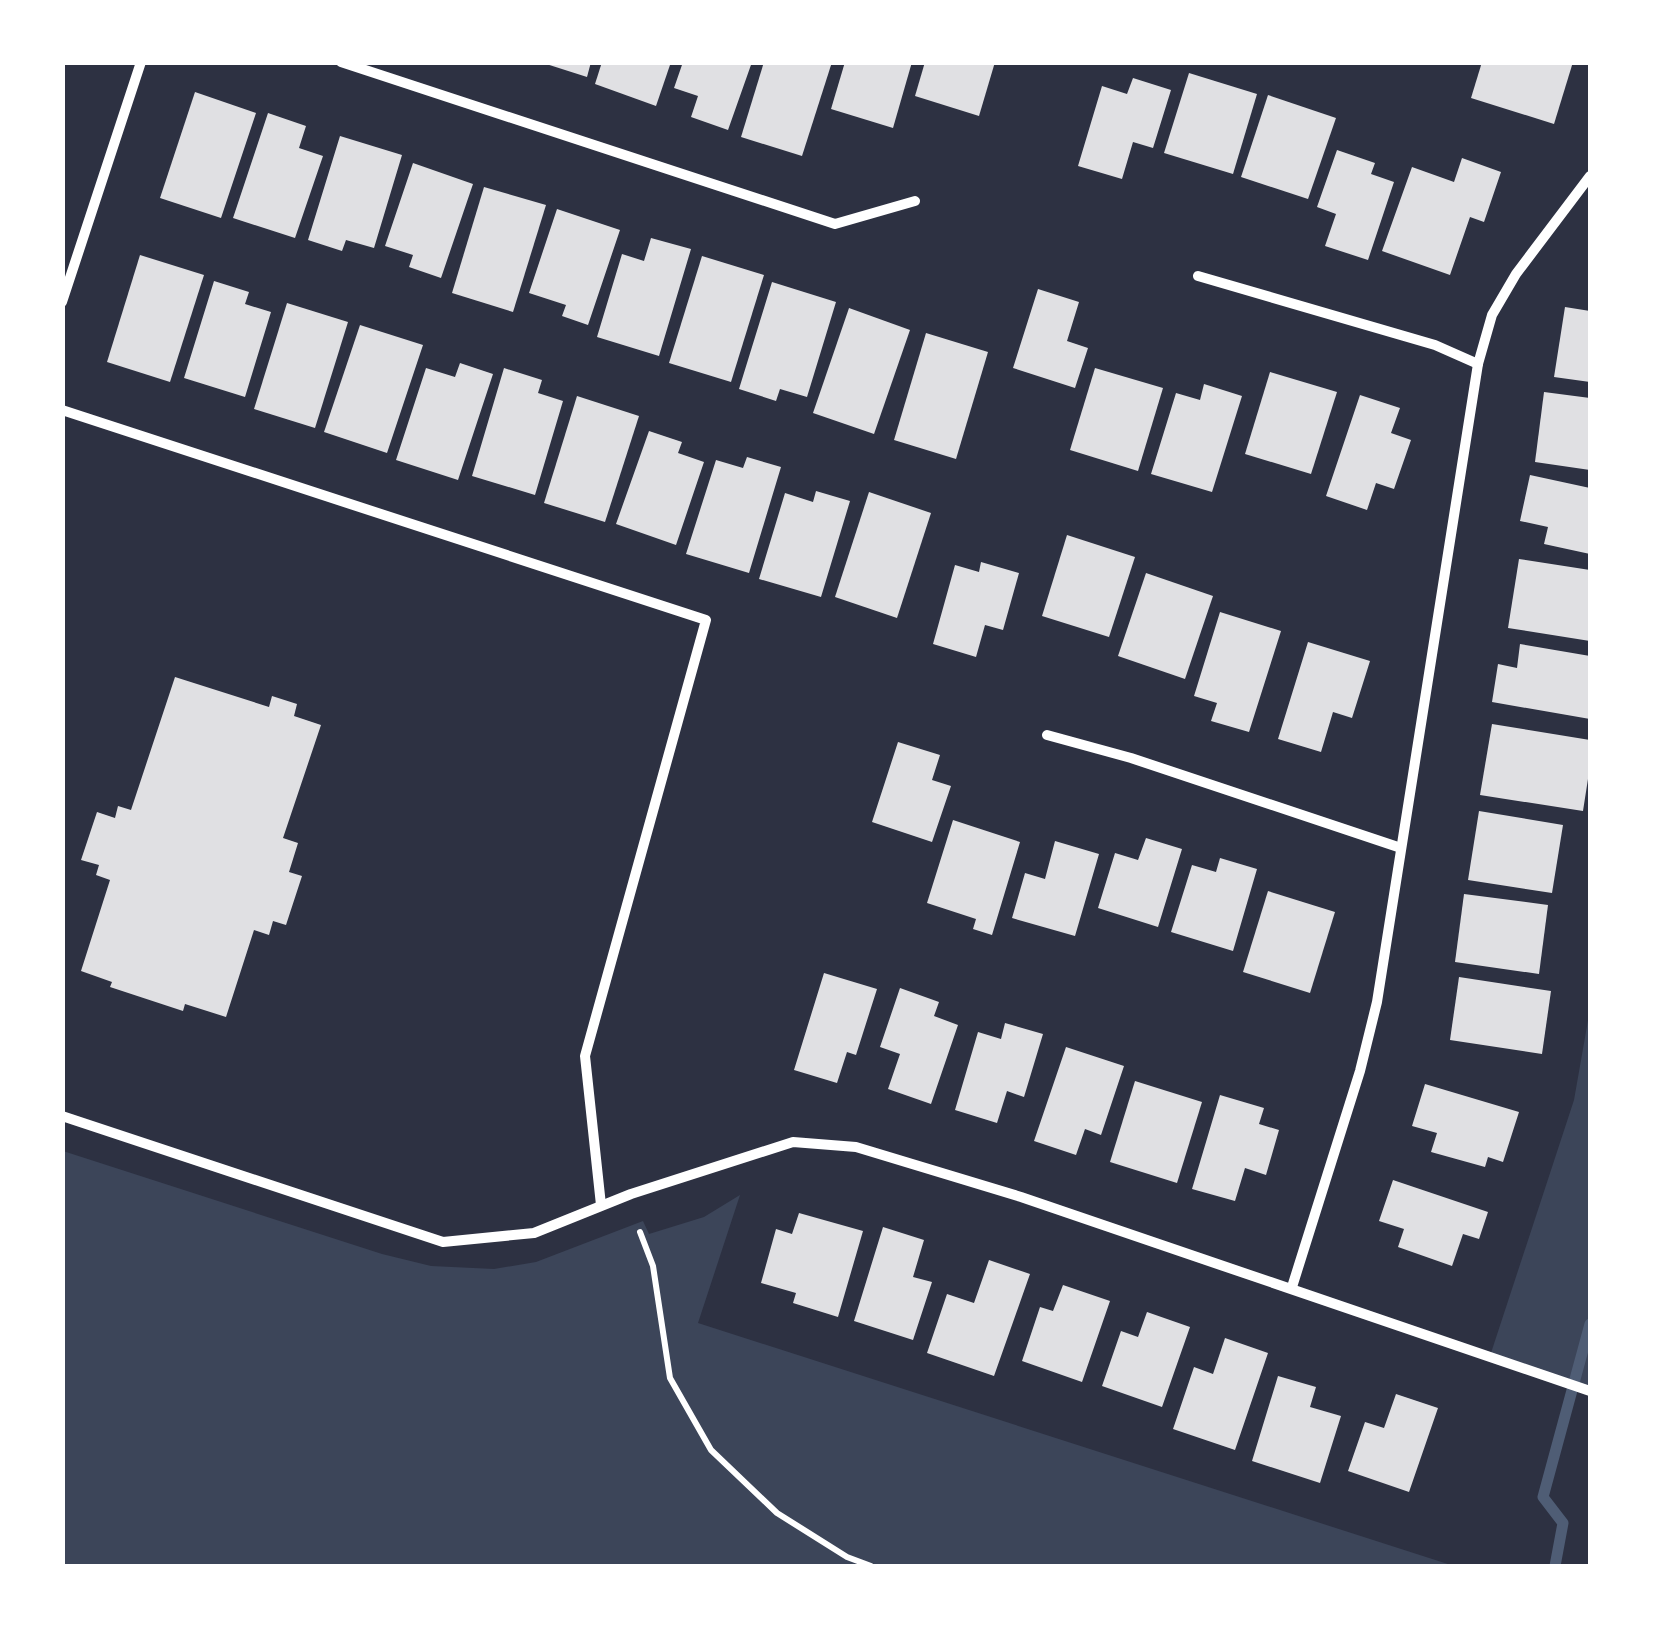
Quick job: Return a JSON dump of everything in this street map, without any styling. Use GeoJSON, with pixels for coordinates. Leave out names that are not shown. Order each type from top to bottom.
{"type":"FeatureCollection","features":[{"type":"Feature","properties":{"kind":"street"},"geometry":{"type":"LineString","coordinates":[[62,302],[141,62]]}},
{"type":"Feature","properties":{"kind":"street"},"geometry":{"type":"LineString","coordinates":[[341,62],[836,224],[915,201]]}},
{"type":"Feature","properties":{"kind":"street"},"geometry":{"type":"LineString","coordinates":[[1292,1287],[1360,1071],[1377,1002],[1478,364],[1492,315],[1516,274],[1590,176]]}},
{"type":"Feature","properties":{"kind":"street"},"geometry":{"type":"LineString","coordinates":[[1198,276],[1436,345],[1478,364]]}},
{"type":"Feature","properties":{"kind":"street"},"geometry":{"type":"LineString","coordinates":[[62,410],[706,620],[584,1056],[601,1205]]}},
{"type":"Feature","properties":{"kind":"street"},"geometry":{"type":"LineString","coordinates":[[1047,736],[1132,758],[1402,848]]}},
{"type":"Feature","properties":{"kind":"street"},"geometry":{"type":"LineString","coordinates":[[62,1116],[443,1242],[534,1233],[601,1205],[794,1142],[856,1147],[1292,1287],[1589,1391]]}},
{"type":"Feature","properties":{"kind":"path"},"geometry":{"type":"LineString","coordinates":[[640,1232],[653,1266],[670,1378],[711,1450],[777,1513],[847,1557],[871,1566]]}},
{"type":"Feature","properties":{"kind":"shaded area"},"geometry":{"type":"Polygon","coordinates":[[[1590,1009],[1590,1391],[1490,1356],[1574,1100],[1590,1009]]]}},
{"type":"Feature","properties":{"kind":"shaded area"},"geometry":{"type":"Polygon","coordinates":[[[63,1151],[382,1254],[431,1266],[494,1269],[536,1262],[643,1221],[649,1234],[704,1217],[740,1195],[698,1323],[1454,1566],[63,1566],[63,1151]]]}},
{"type":"Feature","properties":{"kind":"building"},"geometry":{"type":"Polygon","coordinates":[[[540,62],[591,62],[587,77],[540,62]]]}},
{"type":"Feature","properties":{"kind":"building"},"geometry":{"type":"Polygon","coordinates":[[[602,62],[671,62],[656,106],[595,84],[602,62]]]}},
{"type":"Feature","properties":{"kind":"building"},"geometry":{"type":"Polygon","coordinates":[[[683,62],[752,62],[728,130],[691,117],[698,96],[674,88],[683,62]]]}},
{"type":"Feature","properties":{"kind":"building"},"geometry":{"type":"Polygon","coordinates":[[[764,62],[832,62],[802,156],[741,137],[764,62]]]}},
{"type":"Feature","properties":{"kind":"building"},"geometry":{"type":"Polygon","coordinates":[[[845,62],[912,62],[893,128],[831,109],[845,62]]]}},
{"type":"Feature","properties":{"kind":"building"},"geometry":{"type":"Polygon","coordinates":[[[925,62],[995,62],[979,116],[915,96],[925,62]]]}},
{"type":"Feature","properties":{"kind":"building"},"geometry":{"type":"Polygon","coordinates":[[[1482,62],[1573,62],[1554,124],[1471,98],[1482,62]]]}},
{"type":"Feature","properties":{"kind":"building"},"geometry":{"type":"Polygon","coordinates":[[[1189,73],[1257,94],[1233,174],[1164,153],[1189,73]]]}},
{"type":"Feature","properties":{"kind":"building"},"geometry":{"type":"Polygon","coordinates":[[[1133,78],[1171,90],[1153,148],[1133,142],[1122,179],[1078,166],[1102,86],[1127,94],[1133,78]]]}},
{"type":"Feature","properties":{"kind":"building"},"geometry":{"type":"Polygon","coordinates":[[[195,92],[256,113],[221,218],[160,198],[195,92]]]}},
{"type":"Feature","properties":{"kind":"building"},"geometry":{"type":"Polygon","coordinates":[[[1268,95],[1336,118],[1308,199],[1241,177],[1268,95]]]}},
{"type":"Feature","properties":{"kind":"building"},"geometry":{"type":"Polygon","coordinates":[[[268,113],[306,126],[299,148],[323,156],[295,238],[233,218],[268,113]]]}},
{"type":"Feature","properties":{"kind":"building"},"geometry":{"type":"Polygon","coordinates":[[[340,136],[402,155],[374,248],[346,240],[342,251],[308,240],[340,136]]]}},
{"type":"Feature","properties":{"kind":"building"},"geometry":{"type":"Polygon","coordinates":[[[1337,150],[1375,163],[1371,174],[1394,182],[1368,260],[1325,246],[1336,214],[1317,207],[1337,150]]]}},
{"type":"Feature","properties":{"kind":"building"},"geometry":{"type":"Polygon","coordinates":[[[1462,158],[1501,172],[1484,222],[1470,217],[1450,275],[1382,251],[1412,167],[1454,182],[1462,158]]]}},
{"type":"Feature","properties":{"kind":"building"},"geometry":{"type":"Polygon","coordinates":[[[413,163],[473,184],[441,278],[409,267],[413,255],[385,246],[413,163]]]}},
{"type":"Feature","properties":{"kind":"building"},"geometry":{"type":"Polygon","coordinates":[[[484,187],[546,205],[513,312],[452,293],[484,187]]]}},
{"type":"Feature","properties":{"kind":"building"},"geometry":{"type":"Polygon","coordinates":[[[557,209],[620,230],[588,325],[562,316],[566,305],[529,293],[557,209]]]}},
{"type":"Feature","properties":{"kind":"building"},"geometry":{"type":"Polygon","coordinates":[[[651,238],[691,249],[659,356],[597,337],[622,254],[644,261],[651,238]]]}},
{"type":"Feature","properties":{"kind":"building"},"geometry":{"type":"Polygon","coordinates":[[[140,255],[204,275],[170,382],[107,362],[140,255]]]}},
{"type":"Feature","properties":{"kind":"building"},"geometry":{"type":"Polygon","coordinates":[[[702,256],[764,275],[731,382],[669,363],[702,256]]]}},
{"type":"Feature","properties":{"kind":"building"},"geometry":{"type":"Polygon","coordinates":[[[214,281],[249,292],[245,304],[271,312],[245,397],[184,378],[214,281]]]}},
{"type":"Feature","properties":{"kind":"building"},"geometry":{"type":"Polygon","coordinates":[[[772,282],[836,302],[807,397],[780,389],[776,401],[739,389],[772,282]]]}},
{"type":"Feature","properties":{"kind":"building"},"geometry":{"type":"Polygon","coordinates":[[[1038,289],[1079,302],[1067,341],[1088,348],[1075,388],[1013,368],[1038,289]]]}},
{"type":"Feature","properties":{"kind":"building"},"geometry":{"type":"Polygon","coordinates":[[[287,303],[348,322],[315,428],[254,409],[287,303]]]}},
{"type":"Feature","properties":{"kind":"building"},"geometry":{"type":"Polygon","coordinates":[[[1565,307],[1590,311],[1590,382],[1554,377],[1565,307]]]}},
{"type":"Feature","properties":{"kind":"building"},"geometry":{"type":"Polygon","coordinates":[[[849,308],[910,330],[874,434],[813,413],[849,308]]]}},
{"type":"Feature","properties":{"kind":"building"},"geometry":{"type":"Polygon","coordinates":[[[360,325],[423,345],[387,453],[324,432],[360,325]]]}},
{"type":"Feature","properties":{"kind":"building"},"geometry":{"type":"Polygon","coordinates":[[[926,333],[988,352],[956,459],[894,440],[926,333]]]}},
{"type":"Feature","properties":{"kind":"building"},"geometry":{"type":"Polygon","coordinates":[[[460,363],[493,374],[458,480],[396,460],[426,368],[455,377],[460,363]]]}},
{"type":"Feature","properties":{"kind":"building"},"geometry":{"type":"Polygon","coordinates":[[[504,368],[542,380],[538,393],[563,401],[535,495],[472,476],[504,368]]]}},
{"type":"Feature","properties":{"kind":"building"},"geometry":{"type":"Polygon","coordinates":[[[1095,368],[1163,388],[1138,471],[1070,450],[1095,368]]]}},
{"type":"Feature","properties":{"kind":"building"},"geometry":{"type":"Polygon","coordinates":[[[1270,372],[1337,392],[1311,474],[1245,454],[1270,372]]]}},
{"type":"Feature","properties":{"kind":"building"},"geometry":{"type":"Polygon","coordinates":[[[1204,384],[1242,396],[1212,492],[1151,474],[1176,393],[1200,400],[1204,384]]]}},
{"type":"Feature","properties":{"kind":"building"},"geometry":{"type":"Polygon","coordinates":[[[1544,392],[1590,398],[1590,470],[1535,462],[1544,392]]]}},
{"type":"Feature","properties":{"kind":"building"},"geometry":{"type":"Polygon","coordinates":[[[1360,395],[1400,408],[1391,433],[1411,440],[1394,489],[1376,483],[1367,510],[1326,496],[1360,395]]]}},
{"type":"Feature","properties":{"kind":"building"},"geometry":{"type":"Polygon","coordinates":[[[577,396],[639,416],[605,522],[544,503],[577,396]]]}},
{"type":"Feature","properties":{"kind":"building"},"geometry":{"type":"Polygon","coordinates":[[[649,431],[682,442],[678,453],[704,462],[676,545],[616,524],[649,431]]]}},
{"type":"Feature","properties":{"kind":"building"},"geometry":{"type":"Polygon","coordinates":[[[747,457],[781,467],[749,573],[686,554],[716,460],[743,468],[747,457]]]}},
{"type":"Feature","properties":{"kind":"building"},"geometry":{"type":"Polygon","coordinates":[[[1530,475],[1590,488],[1590,554],[1544,544],[1548,527],[1520,521],[1530,475]]]}},
{"type":"Feature","properties":{"kind":"building"},"geometry":{"type":"Polygon","coordinates":[[[816,491],[850,501],[821,597],[759,579],[785,493],[813,502],[816,491]]]}},
{"type":"Feature","properties":{"kind":"building"},"geometry":{"type":"Polygon","coordinates":[[[869,492],[931,513],[897,618],[835,597],[869,492]]]}},
{"type":"Feature","properties":{"kind":"building"},"geometry":{"type":"Polygon","coordinates":[[[1067,535],[1135,557],[1109,637],[1042,616],[1067,535]]]}},
{"type":"Feature","properties":{"kind":"building"},"geometry":{"type":"Polygon","coordinates":[[[1519,559],[1590,570],[1590,641],[1508,628],[1519,559]]]}},
{"type":"Feature","properties":{"kind":"building"},"geometry":{"type":"Polygon","coordinates":[[[981,562],[1019,573],[1003,630],[985,625],[976,657],[933,644],[955,565],[979,572],[981,562]]]}},
{"type":"Feature","properties":{"kind":"building"},"geometry":{"type":"Polygon","coordinates":[[[1146,573],[1213,596],[1185,679],[1118,656],[1146,573]]]}},
{"type":"Feature","properties":{"kind":"building"},"geometry":{"type":"Polygon","coordinates":[[[1220,612],[1281,631],[1249,732],[1211,721],[1217,703],[1194,696],[1220,612]]]}},
{"type":"Feature","properties":{"kind":"building"},"geometry":{"type":"Polygon","coordinates":[[[1308,642],[1370,661],[1352,718],[1333,712],[1321,752],[1278,739],[1308,642]]]}},
{"type":"Feature","properties":{"kind":"building"},"geometry":{"type":"Polygon","coordinates":[[[1520,644],[1590,656],[1590,719],[1492,702],[1498,664],[1517,668],[1520,644]]]}},
{"type":"Feature","properties":{"kind":"building"},"geometry":{"type":"Polygon","coordinates":[[[175,677],[269,707],[272,696],[297,704],[294,716],[321,725],[283,838],[298,843],[289,872],[302,876],[286,925],[273,921],[269,935],[254,930],[226,1017],[185,1004],[183,1011],[110,987],[112,982],[81,971],[110,880],[96,875],[99,865],[81,860],[97,812],[115,818],[118,806],[131,810],[175,677]]]}},
{"type":"Feature","properties":{"kind":"building"},"geometry":{"type":"Polygon","coordinates":[[[1492,724],[1590,740],[1583,811],[1480,795],[1492,724]]]}},
{"type":"Feature","properties":{"kind":"building"},"geometry":{"type":"Polygon","coordinates":[[[898,742],[940,755],[932,780],[951,786],[932,842],[872,822],[898,742]]]}},
{"type":"Feature","properties":{"kind":"building"},"geometry":{"type":"Polygon","coordinates":[[[1479,811],[1563,825],[1552,893],[1468,880],[1479,811]]]}},
{"type":"Feature","properties":{"kind":"building"},"geometry":{"type":"Polygon","coordinates":[[[953,820],[1020,842],[992,935],[973,929],[976,919],[927,903],[953,820]]]}},
{"type":"Feature","properties":{"kind":"building"},"geometry":{"type":"Polygon","coordinates":[[[1146,838],[1182,849],[1158,927],[1098,908],[1115,853],[1138,860],[1146,838]]]}},
{"type":"Feature","properties":{"kind":"building"},"geometry":{"type":"Polygon","coordinates":[[[1055,841],[1099,854],[1075,936],[1012,918],[1025,873],[1045,879],[1055,841]]]}},
{"type":"Feature","properties":{"kind":"building"},"geometry":{"type":"Polygon","coordinates":[[[1220,858],[1257,869],[1233,951],[1171,932],[1192,865],[1216,872],[1220,858]]]}},
{"type":"Feature","properties":{"kind":"building"},"geometry":{"type":"Polygon","coordinates":[[[1268,891],[1335,912],[1310,993],[1243,972],[1268,891]]]}},
{"type":"Feature","properties":{"kind":"building"},"geometry":{"type":"Polygon","coordinates":[[[1464,894],[1548,905],[1539,974],[1455,962],[1464,894]]]}},
{"type":"Feature","properties":{"kind":"building"},"geometry":{"type":"Polygon","coordinates":[[[824,973],[877,989],[856,1055],[847,1052],[837,1083],[794,1070],[824,973]]]}},
{"type":"Feature","properties":{"kind":"building"},"geometry":{"type":"Polygon","coordinates":[[[1459,977],[1551,991],[1542,1054],[1450,1040],[1459,977]]]}},
{"type":"Feature","properties":{"kind":"building"},"geometry":{"type":"Polygon","coordinates":[[[900,988],[939,1002],[934,1016],[958,1025],[931,1104],[888,1089],[900,1054],[880,1047],[900,988]]]}},
{"type":"Feature","properties":{"kind":"building"},"geometry":{"type":"Polygon","coordinates":[[[1005,1023],[1043,1034],[1024,1097],[1007,1091],[997,1123],[955,1110],[978,1032],[1001,1039],[1005,1023]]]}},
{"type":"Feature","properties":{"kind":"building"},"geometry":{"type":"Polygon","coordinates":[[[1066,1047],[1124,1066],[1101,1135],[1085,1129],[1076,1155],[1034,1141],[1066,1047]]]}},
{"type":"Feature","properties":{"kind":"building"},"geometry":{"type":"Polygon","coordinates":[[[1135,1081],[1202,1102],[1177,1183],[1110,1162],[1135,1081]]]}},
{"type":"Feature","properties":{"kind":"building"},"geometry":{"type":"Polygon","coordinates":[[[1425,1084],[1519,1112],[1503,1162],[1488,1157],[1485,1167],[1431,1152],[1437,1133],[1412,1126],[1425,1084]]]}},
{"type":"Feature","properties":{"kind":"building"},"geometry":{"type":"Polygon","coordinates":[[[1220,1095],[1264,1108],[1259,1124],[1279,1130],[1266,1175],[1245,1168],[1235,1201],[1192,1189],[1220,1095]]]}},
{"type":"Feature","properties":{"kind":"building"},"geometry":{"type":"Polygon","coordinates":[[[1393,1180],[1488,1212],[1479,1239],[1463,1234],[1452,1266],[1398,1247],[1404,1229],[1379,1221],[1393,1180]]]}},
{"type":"Feature","properties":{"kind":"building"},"geometry":{"type":"Polygon","coordinates":[[[799,1213],[863,1231],[838,1317],[793,1303],[796,1293],[761,1283],[776,1229],[792,1234],[799,1213]]]}},
{"type":"Feature","properties":{"kind":"building"},"geometry":{"type":"Polygon","coordinates":[[[883,1227],[924,1240],[913,1277],[932,1282],[913,1340],[854,1321],[883,1227]]]}},
{"type":"Feature","properties":{"kind":"building"},"geometry":{"type":"Polygon","coordinates":[[[989,1260],[1030,1274],[994,1376],[927,1353],[947,1294],[974,1303],[989,1260]]]}},
{"type":"Feature","properties":{"kind":"building"},"geometry":{"type":"Polygon","coordinates":[[[1063,1285],[1110,1301],[1082,1382],[1022,1361],[1040,1307],[1053,1311],[1063,1285]]]}},
{"type":"Feature","properties":{"kind":"building"},"geometry":{"type":"Polygon","coordinates":[[[1147,1312],[1190,1327],[1162,1407],[1102,1386],[1121,1331],[1138,1337],[1147,1312]]]}},
{"type":"Feature","properties":{"kind":"building"},"geometry":{"type":"Polygon","coordinates":[[[1225,1338],[1268,1353],[1235,1450],[1173,1429],[1194,1367],[1213,1374],[1225,1338]]]}},
{"type":"Feature","properties":{"kind":"building"},"geometry":{"type":"Polygon","coordinates":[[[1278,1376],[1316,1387],[1310,1407],[1341,1416],[1320,1483],[1252,1461],[1278,1376]]]}},
{"type":"Feature","properties":{"kind":"building"},"geometry":{"type":"Polygon","coordinates":[[[1396,1394],[1438,1408],[1409,1492],[1348,1471],[1365,1422],[1384,1428],[1396,1394]]]}},
{"type":"Feature","properties":{"kind":"waterway"},"geometry":{"type":"LineString","coordinates":[[1555,1566],[1563,1523],[1543,1497],[1590,1324]]}}]}
